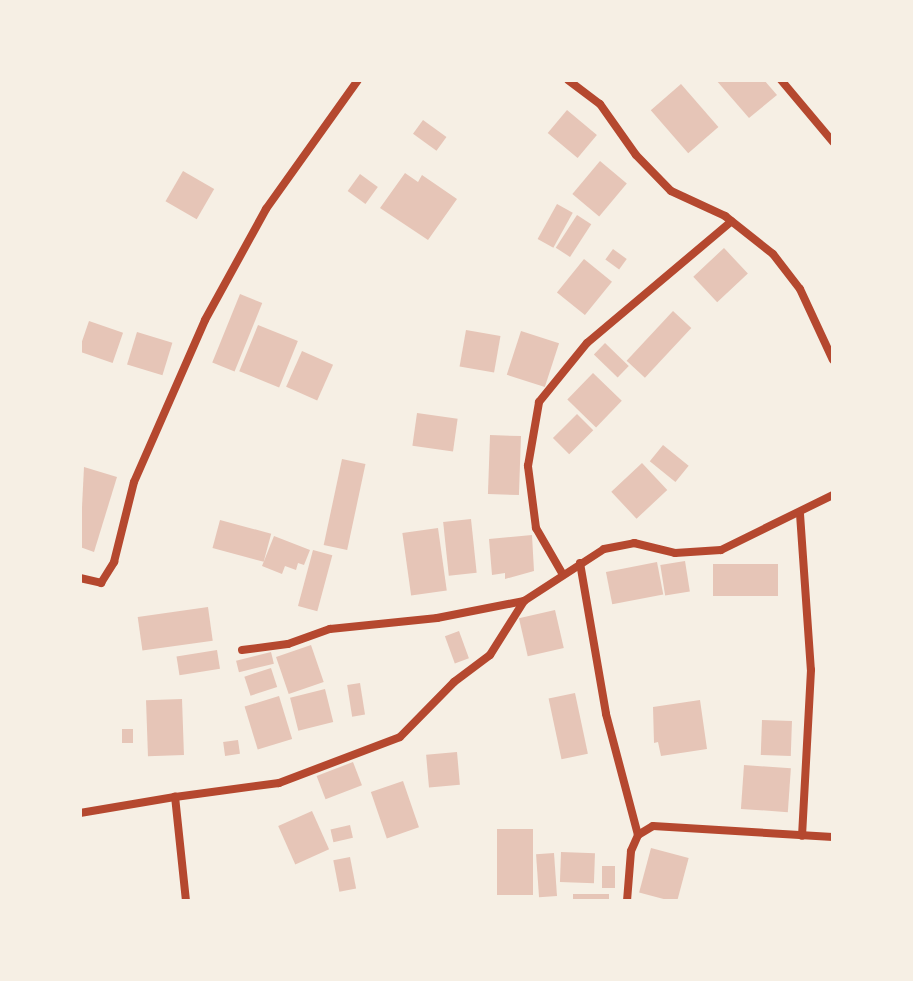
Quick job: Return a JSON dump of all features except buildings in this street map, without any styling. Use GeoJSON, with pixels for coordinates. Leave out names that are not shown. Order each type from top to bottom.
{"type":"FeatureCollection","features":[{"type":"Feature","properties":{"kind":"street"},"geometry":{"type":"LineString","coordinates":[[80,578],[101,583],[114,562],[134,482],[205,320],[266,209],[358,80]]}},
{"type":"Feature","properties":{"kind":"street"},"geometry":{"type":"LineString","coordinates":[[568,80],[600,104],[655,178],[732,221],[773,254],[800,289],[833,360]]}},
{"type":"Feature","properties":{"kind":"street"},"geometry":{"type":"LineString","coordinates":[[781,80],[833,142]]}},
{"type":"Feature","properties":{"kind":"street"},"geometry":{"type":"LineString","coordinates":[[562,573],[536,528],[528,466],[539,402],[587,343],[732,221]]}},
{"type":"Feature","properties":{"kind":"street"},"geometry":{"type":"LineString","coordinates":[[80,813],[279,783],[400,737],[454,682],[490,655],[524,601],[562,573],[624,543],[675,553],[721,550],[800,514],[833,495]]}},
{"type":"Feature","properties":{"kind":"street"},"geometry":{"type":"LineString","coordinates":[[800,514],[811,670],[802,836]]}},
{"type":"Feature","properties":{"kind":"street"},"geometry":{"type":"LineString","coordinates":[[580,563],[606,714],[638,835],[627,901]]}},
{"type":"Feature","properties":{"kind":"street"},"geometry":{"type":"LineString","coordinates":[[242,650],[288,644],[330,629],[437,618],[524,601]]}},
{"type":"Feature","properties":{"kind":"street"},"geometry":{"type":"LineString","coordinates":[[175,797],[186,901]]}},
{"type":"Feature","properties":{"kind":"street"},"geometry":{"type":"LineString","coordinates":[[638,835],[653,826],[675,826],[833,837]]}}]}
